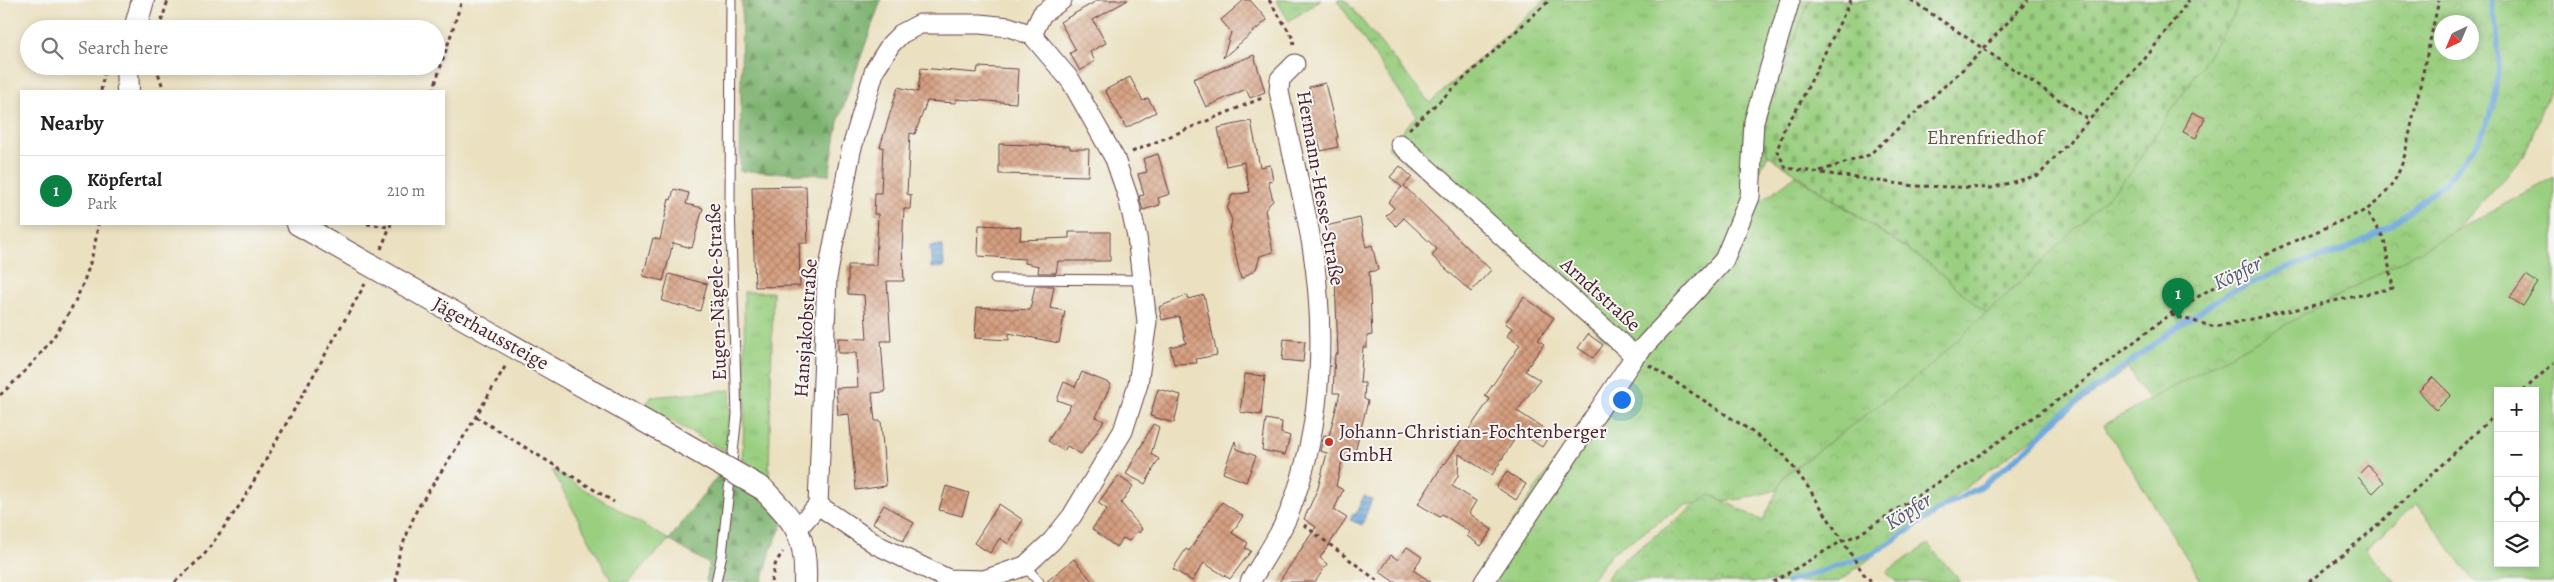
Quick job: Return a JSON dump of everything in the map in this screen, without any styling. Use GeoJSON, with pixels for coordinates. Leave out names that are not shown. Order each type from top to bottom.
{"type":"FeatureCollection","features":[{"type":"Feature","properties":{"kind":"street"},"geometry":{"type":"LineString","coordinates":[[137,20],[142,0]]}},
{"type":"Feature","properties":{"kind":"street"},"geometry":{"type":"LineString","coordinates":[[805,582],[805,555],[798,528],[818,505],[877,545],[948,579],[984,580],[1025,566],[1052,541],[1072,516],[1123,431],[1138,384],[1147,322],[1143,280],[1130,205],[1115,159],[1071,81],[1032,35],[1042,14],[1062,0]]}},
{"type":"Feature","properties":{"kind":"street"},"geometry":{"type":"LineString","coordinates":[[1635,356],[1724,260],[1750,197],[1754,121],[1790,0]]}},
{"type":"Feature","properties":{"kind":"street","name":"Hansjakobstraße"},"geometry":{"type":"LineString","coordinates":[[818,505],[827,278],[851,151],[875,69],[891,44],[901,34],[920,24],[980,24],[1009,27],[1032,35]]}},
{"type":"Feature","properties":{"kind":"street","name":"Hermann-Hesse-Straße"},"geometry":{"type":"LineString","coordinates":[[1250,582],[1289,513],[1314,431],[1319,367],[1318,295],[1309,226],[1279,91],[1280,79],[1295,64]]}},
{"type":"Feature","properties":{"kind":"street"},"geometry":{"type":"LineString","coordinates":[[127,75],[128,90]]}},
{"type":"Feature","properties":{"kind":"street","name":"Arndtstraße"},"geometry":{"type":"LineString","coordinates":[[1400,144],[1635,356],[1484,582]]}},
{"type":"Feature","properties":{"kind":"street","name":"Jägerhaussteige"},"geometry":{"type":"LineString","coordinates":[[300,225],[763,489],[798,528]]}},
{"type":"Feature","properties":{"kind":"lane","name":"Eugen-Nägele-Straße"},"geometry":{"type":"LineString","coordinates":[[716,582],[722,554],[738,415],[730,207],[731,0]]}},
{"type":"Feature","properties":{"kind":"lane"},"geometry":{"type":"LineString","coordinates":[[995,278],[1143,280]]}},
{"type":"Feature","properties":{"kind":"lane"},"geometry":{"type":"LineString","coordinates":[[1025,566],[1039,582]]}},
{"type":"Feature","properties":{"kind":"path"},"geometry":{"type":"LineString","coordinates":[[162,20],[168,0]]}},
{"type":"Feature","properties":{"kind":"path"},"geometry":{"type":"LineString","coordinates":[[445,52],[462,0]]}},
{"type":"Feature","properties":{"kind":"path"},"geometry":{"type":"LineString","coordinates":[[1269,0],[1293,38]]}},
{"type":"Feature","properties":{"kind":"path"},"geometry":{"type":"LineString","coordinates":[[1400,144],[1403,134],[1550,0]]}},
{"type":"Feature","properties":{"kind":"path"},"geometry":{"type":"LineString","coordinates":[[1851,0],[1798,107],[1784,129],[1777,151],[1786,168],[1915,186],[1991,188],[2039,175],[2148,55],[2189,0]]}},
{"type":"Feature","properties":{"kind":"path"},"geometry":{"type":"LineString","coordinates":[[1911,0],[2089,120]]}},
{"type":"Feature","properties":{"kind":"path"},"geometry":{"type":"LineString","coordinates":[[1817,172],[1869,155],[1983,48],[2028,0]]}},
{"type":"Feature","properties":{"kind":"path"},"geometry":{"type":"LineString","coordinates":[[1774,582],[1842,541],[1858,534],[1978,456],[2072,390],[2170,314],[2274,250],[2366,210],[2379,201],[2391,188],[2399,173],[2417,107],[2439,0]]}},
{"type":"Feature","properties":{"kind":"path"},"geometry":{"type":"LineString","coordinates":[[101,90],[104,75]]}},
{"type":"Feature","properties":{"kind":"path"},"geometry":{"type":"LineString","coordinates":[[159,75],[164,90]]}},
{"type":"Feature","properties":{"kind":"path"},"geometry":{"type":"LineString","coordinates":[[432,90],[437,75]]}},
{"type":"Feature","properties":{"kind":"path"},"geometry":{"type":"LineString","coordinates":[[1115,159],[1279,91]]}},
{"type":"Feature","properties":{"kind":"path"},"geometry":{"type":"LineString","coordinates":[[2170,314],[2215,327],[2393,288],[2384,239],[2366,210]]}},
{"type":"Feature","properties":{"kind":"path"},"geometry":{"type":"LineString","coordinates":[[0,395],[20,377],[48,346],[70,314],[86,277],[98,225]]}},
{"type":"Feature","properties":{"kind":"path"},"geometry":{"type":"LineString","coordinates":[[374,225],[389,227],[390,225]]}},
{"type":"Feature","properties":{"kind":"path"},"geometry":{"type":"LineString","coordinates":[[175,582],[204,555],[242,502],[375,268]]}},
{"type":"Feature","properties":{"kind":"path"},"geometry":{"type":"LineString","coordinates":[[396,582],[399,554],[417,509],[476,417],[516,347]]}},
{"type":"Feature","properties":{"kind":"path"},"geometry":{"type":"LineString","coordinates":[[1635,356],[1748,429],[1785,456],[1808,487],[1863,573],[1872,582]]}},
{"type":"Feature","properties":{"kind":"path"},"geometry":{"type":"LineString","coordinates":[[2527,387],[2554,363]]}},
{"type":"Feature","properties":{"kind":"path"},"geometry":{"type":"LineString","coordinates":[[2309,582],[2369,533],[2494,416]]}},
{"type":"Feature","properties":{"kind":"path"},"geometry":{"type":"LineString","coordinates":[[476,417],[614,502]]}},
{"type":"Feature","properties":{"kind":"path"},"geometry":{"type":"LineString","coordinates":[[1289,513],[1379,582]]}},
{"type":"Feature","properties":{"kind":"green space"},"geometry":{"type":"Polygon","coordinates":[[[742,0],[881,0],[838,122],[829,175],[740,171],[742,0]]]}},
{"type":"Feature","properties":{"kind":"green space"},"geometry":{"type":"Polygon","coordinates":[[[1276,0],[1321,0],[1289,21],[1276,0]]]}},
{"type":"Feature","properties":{"kind":"green space"},"geometry":{"type":"Polygon","coordinates":[[[1337,0],[1345,0],[1430,103],[1545,0],[1810,0],[1759,129],[1768,155],[1751,186],[1742,216],[1796,175],[1932,266],[1996,322],[1844,473],[1742,499],[1685,505],[1613,552],[1589,582],[1472,582],[1626,357],[1388,147],[1416,116],[1337,0]]]}},
{"type":"Feature","properties":{"kind":"green space","name":"Ehrenfriedhof"},"geometry":{"type":"Polygon","coordinates":[[[1810,0],[2249,0],[2125,190],[1996,322],[1932,266],[1768,155],[1759,129],[1810,0]]]}},
{"type":"Feature","properties":{"kind":"green space"},"geometry":{"type":"Polygon","coordinates":[[[2240,0],[2554,0],[2554,81],[2524,156],[2210,500],[2128,368],[1838,582],[1605,582],[1614,567],[1710,494],[1763,521],[1784,476],[1924,371],[2033,270],[2129,175],[2233,17],[2240,0]]]}},
{"type":"Feature","properties":{"kind":"green space"},"geometry":{"type":"Polygon","coordinates":[[[2554,177],[2554,582],[2475,582],[2417,504],[2365,549],[2396,582],[2202,582],[2104,425],[2554,177]]]}},
{"type":"Feature","properties":{"kind":"green space"},"geometry":{"type":"Polygon","coordinates":[[[744,292],[773,292],[769,477],[742,459],[745,409],[744,292]]]}},
{"type":"Feature","properties":{"kind":"green space"},"geometry":{"type":"Polygon","coordinates":[[[731,390],[728,453],[645,406],[651,397],[731,390]]]}},
{"type":"Feature","properties":{"kind":"green space"},"geometry":{"type":"Polygon","coordinates":[[[552,470],[669,540],[628,582],[612,582],[552,470]]]}},
{"type":"Feature","properties":{"kind":"green space"},"geometry":{"type":"Polygon","coordinates":[[[719,474],[755,492],[783,523],[771,550],[762,582],[706,582],[709,564],[669,540],[719,474]]]}},
{"type":"Feature","properties":{"kind":"green space"},"geometry":{"type":"Polygon","coordinates":[[[1928,544],[1961,582],[1896,582],[1886,572],[1928,544]]]}},
{"type":"Feature","properties":{"kind":"water"},"geometry":{"type":"Polygon","coordinates":[[[930,246],[943,246],[944,267],[931,268],[930,246]]]}},
{"type":"Feature","properties":{"kind":"water"},"geometry":{"type":"Polygon","coordinates":[[[1364,496],[1372,499],[1362,525],[1350,520],[1353,514],[1355,515],[1364,496]]]}},
{"type":"Feature","properties":{"kind":"building"},"geometry":{"type":"Polygon","coordinates":[[[1098,0],[1128,0],[1093,20],[1106,43],[1090,52],[1095,61],[1080,71],[1070,53],[1076,50],[1060,22],[1098,0]]]}},
{"type":"Feature","properties":{"kind":"building"},"geometry":{"type":"Polygon","coordinates":[[[1244,0],[1250,0],[1267,20],[1223,58],[1231,32],[1221,20],[1244,0]]]}},
{"type":"Feature","properties":{"kind":"building"},"geometry":{"type":"Polygon","coordinates":[[[1254,55],[1265,92],[1250,98],[1246,89],[1206,107],[1193,79],[1254,55]]]}},
{"type":"Feature","properties":{"kind":"building"},"geometry":{"type":"Polygon","coordinates":[[[978,67],[1018,69],[1016,103],[956,99],[956,103],[927,101],[915,134],[910,133],[907,194],[911,195],[910,209],[904,209],[902,249],[904,281],[887,281],[891,341],[881,341],[885,392],[872,393],[875,421],[881,421],[886,486],[856,490],[849,414],[838,415],[836,388],[858,387],[856,353],[838,353],[838,338],[867,339],[864,295],[848,294],[848,265],[876,265],[878,214],[874,214],[875,193],[881,193],[883,147],[880,147],[898,87],[918,92],[921,68],[977,73],[978,67]]]}},
{"type":"Feature","properties":{"kind":"building"},"geometry":{"type":"Polygon","coordinates":[[[1130,77],[1143,101],[1148,98],[1156,112],[1126,128],[1105,90],[1130,77]]]}},
{"type":"Feature","properties":{"kind":"building"},"geometry":{"type":"Polygon","coordinates":[[[1325,83],[1338,137],[1336,138],[1338,147],[1321,151],[1319,142],[1309,144],[1300,106],[1313,102],[1309,87],[1325,83]]]}},
{"type":"Feature","properties":{"kind":"building"},"geometry":{"type":"Polygon","coordinates":[[[2192,112],[2205,118],[2196,138],[2183,132],[2192,112]]]}},
{"type":"Feature","properties":{"kind":"building"},"geometry":{"type":"Polygon","coordinates":[[[1251,121],[1260,167],[1270,165],[1273,180],[1268,181],[1273,200],[1265,210],[1273,252],[1260,256],[1256,269],[1241,279],[1230,231],[1232,220],[1227,209],[1232,195],[1250,192],[1244,162],[1226,166],[1218,128],[1251,121]]]}},
{"type":"Feature","properties":{"kind":"building"},"geometry":{"type":"Polygon","coordinates":[[[999,144],[1070,146],[1070,149],[1089,149],[1088,176],[999,174],[999,144]]]}},
{"type":"Feature","properties":{"kind":"building"},"geometry":{"type":"Polygon","coordinates":[[[1158,154],[1170,194],[1158,198],[1160,205],[1143,210],[1139,196],[1144,195],[1138,174],[1147,172],[1143,159],[1158,154]]]}},
{"type":"Feature","properties":{"kind":"building"},"geometry":{"type":"Polygon","coordinates":[[[1400,166],[1412,177],[1404,186],[1491,270],[1471,292],[1432,256],[1437,249],[1404,218],[1396,226],[1386,216],[1394,208],[1388,202],[1402,187],[1390,177],[1400,166]]]}},
{"type":"Feature","properties":{"kind":"building"},"geometry":{"type":"Polygon","coordinates":[[[806,186],[808,243],[799,243],[800,286],[755,287],[752,187],[806,186]]]}},
{"type":"Feature","properties":{"kind":"building"},"geometry":{"type":"Polygon","coordinates":[[[674,189],[689,193],[686,204],[703,208],[692,248],[673,243],[663,281],[643,276],[653,238],[660,240],[669,199],[671,200],[674,189]]]}},
{"type":"Feature","properties":{"kind":"building"},"geometry":{"type":"Polygon","coordinates":[[[1360,218],[1366,247],[1372,245],[1378,270],[1369,272],[1372,335],[1367,336],[1367,347],[1363,347],[1360,383],[1365,383],[1364,399],[1368,401],[1353,460],[1343,457],[1336,486],[1343,490],[1334,510],[1347,518],[1320,558],[1327,564],[1315,582],[1279,582],[1316,527],[1304,519],[1318,488],[1327,453],[1320,451],[1324,435],[1329,436],[1340,393],[1333,393],[1335,354],[1338,354],[1335,277],[1329,253],[1332,252],[1326,226],[1360,218]]]}},
{"type":"Feature","properties":{"kind":"building"},"geometry":{"type":"Polygon","coordinates":[[[979,225],[1021,227],[1020,240],[1069,238],[1069,232],[1110,232],[1110,261],[1058,261],[1056,273],[1038,273],[1039,266],[1025,263],[1025,259],[978,256],[979,225]]]}},
{"type":"Feature","properties":{"kind":"building"},"geometry":{"type":"Polygon","coordinates":[[[669,274],[707,284],[700,311],[662,301],[669,274]]]}},
{"type":"Feature","properties":{"kind":"building"},"geometry":{"type":"Polygon","coordinates":[[[2526,275],[2538,283],[2523,306],[2510,298],[2526,275]]]}},
{"type":"Feature","properties":{"kind":"building"},"geometry":{"type":"Polygon","coordinates":[[[1035,286],[1054,286],[1050,308],[1065,311],[1059,343],[1009,333],[1009,340],[975,338],[977,307],[1030,310],[1035,286]]]}},
{"type":"Feature","properties":{"kind":"building"},"geometry":{"type":"Polygon","coordinates":[[[1188,295],[1188,299],[1204,295],[1217,355],[1196,359],[1197,363],[1174,364],[1170,347],[1186,343],[1179,316],[1162,320],[1159,307],[1188,295]]]}},
{"type":"Feature","properties":{"kind":"building"},"geometry":{"type":"Polygon","coordinates":[[[1524,297],[1554,318],[1538,340],[1544,344],[1525,371],[1540,380],[1517,411],[1551,433],[1542,447],[1519,432],[1492,475],[1459,454],[1458,476],[1452,486],[1476,501],[1469,513],[1492,530],[1481,546],[1467,536],[1470,532],[1442,514],[1440,517],[1418,504],[1444,463],[1490,399],[1485,396],[1520,345],[1507,336],[1512,328],[1505,323],[1524,297]]]}},
{"type":"Feature","properties":{"kind":"building"},"geometry":{"type":"Polygon","coordinates":[[[1588,334],[1603,345],[1593,358],[1578,348],[1588,334]]]}},
{"type":"Feature","properties":{"kind":"building"},"geometry":{"type":"Polygon","coordinates":[[[1284,339],[1305,341],[1303,362],[1282,360],[1284,339]]]}},
{"type":"Feature","properties":{"kind":"building"},"geometry":{"type":"Polygon","coordinates":[[[1082,372],[1111,384],[1096,417],[1104,421],[1081,454],[1067,446],[1064,451],[1048,441],[1071,405],[1057,400],[1064,382],[1075,387],[1082,372]]]}},
{"type":"Feature","properties":{"kind":"building"},"geometry":{"type":"Polygon","coordinates":[[[1245,374],[1265,376],[1261,415],[1240,412],[1245,374]]]}},
{"type":"Feature","properties":{"kind":"building"},"geometry":{"type":"Polygon","coordinates":[[[2433,377],[2451,395],[2436,410],[2419,391],[2433,377]]]}},
{"type":"Feature","properties":{"kind":"building"},"geometry":{"type":"Polygon","coordinates":[[[1158,389],[1181,395],[1174,423],[1150,416],[1158,389]]]}},
{"type":"Feature","properties":{"kind":"building"},"geometry":{"type":"Polygon","coordinates":[[[1266,419],[1282,422],[1281,433],[1290,436],[1285,455],[1262,450],[1266,419]]]}},
{"type":"Feature","properties":{"kind":"building"},"geometry":{"type":"Polygon","coordinates":[[[1153,424],[1159,427],[1151,454],[1159,459],[1145,484],[1126,474],[1153,424]]]}},
{"type":"Feature","properties":{"kind":"building"},"geometry":{"type":"Polygon","coordinates":[[[1235,441],[1237,449],[1256,456],[1246,482],[1223,473],[1235,441]]]}},
{"type":"Feature","properties":{"kind":"building"},"geometry":{"type":"Polygon","coordinates":[[[2368,465],[2384,482],[2373,493],[2357,476],[2368,465]]]}},
{"type":"Feature","properties":{"kind":"building"},"geometry":{"type":"Polygon","coordinates":[[[1507,472],[1526,484],[1516,500],[1496,487],[1507,472]]]}},
{"type":"Feature","properties":{"kind":"building"},"geometry":{"type":"Polygon","coordinates":[[[1118,476],[1133,486],[1121,503],[1142,529],[1139,533],[1137,531],[1129,541],[1123,538],[1116,547],[1092,529],[1107,509],[1098,503],[1118,476]]]}},
{"type":"Feature","properties":{"kind":"building"},"geometry":{"type":"Polygon","coordinates":[[[946,486],[969,493],[962,516],[939,510],[946,486]]]}},
{"type":"Feature","properties":{"kind":"building"},"geometry":{"type":"Polygon","coordinates":[[[1222,502],[1243,516],[1232,533],[1248,543],[1245,548],[1251,551],[1230,579],[1204,563],[1192,581],[1173,569],[1186,549],[1189,551],[1222,502]]]}},
{"type":"Feature","properties":{"kind":"building"},"geometry":{"type":"Polygon","coordinates":[[[999,504],[1023,520],[1008,544],[1000,538],[990,553],[974,543],[999,504]]]}},
{"type":"Feature","properties":{"kind":"building"},"geometry":{"type":"Polygon","coordinates":[[[884,505],[914,523],[903,541],[873,523],[884,505]]]}},
{"type":"Feature","properties":{"kind":"building"},"geometry":{"type":"Polygon","coordinates":[[[1407,547],[1422,557],[1413,570],[1431,582],[1394,582],[1380,572],[1391,555],[1398,560],[1407,547]]]}},
{"type":"Feature","properties":{"kind":"building"},"geometry":{"type":"Polygon","coordinates":[[[1074,559],[1093,582],[1046,582],[1074,559]]]}},
{"type":"Feature","properties":{"kind":"waterway","name":"Köpfer"},"geometry":{"type":"LineString","coordinates":[[1788,582],[1873,554],[1945,506],[1982,486],[2027,449],[2063,413],[2178,326],[2228,293],[2296,264],[2342,251],[2393,224],[2447,181],[2480,140],[2493,108],[2499,62],[2497,33],[2491,0]]}},
{"type":"Feature","properties":{"kind":"place","name":"Köpfertal"},"geometry":{"type":"Point","coordinates":[2178,319]}},
{"type":"Feature","properties":{"kind":"place","name":"Johann-Christian-Fochtenberger GmbH"},"geometry":{"type":"Point","coordinates":[1329,442]}}]}
